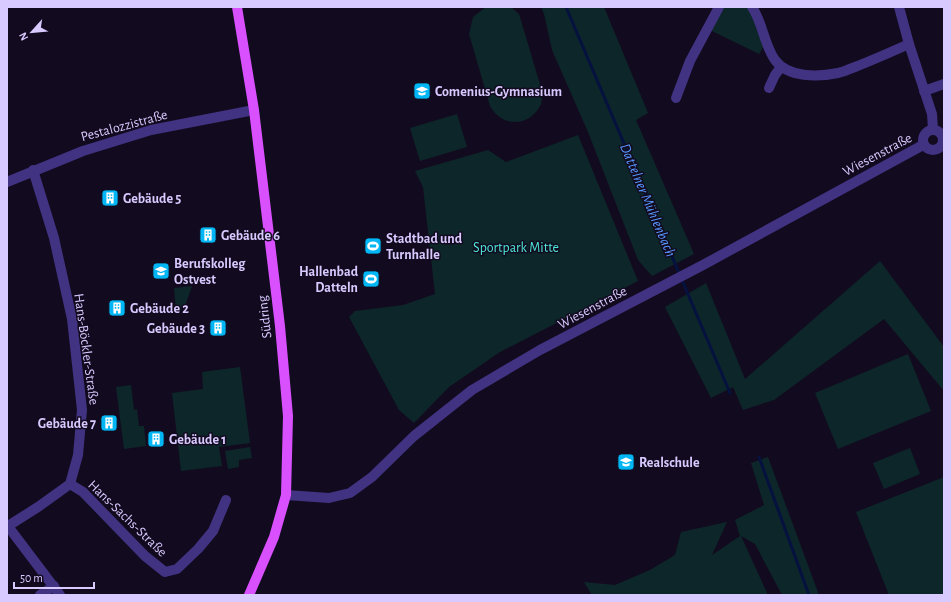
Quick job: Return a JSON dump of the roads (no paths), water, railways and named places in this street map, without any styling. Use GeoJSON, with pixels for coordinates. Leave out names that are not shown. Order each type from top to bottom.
{"type":"FeatureCollection","features":[{"type":"Feature","properties":{"kind":"main road","name":"Südring"},"geometry":{"type":"LineString","coordinates":[[237,7],[254,110],[280,326],[288,416],[286,496],[274,537],[249,595]]}},
{"type":"Feature","properties":{"kind":"street"},"geometry":{"type":"LineString","coordinates":[[676,98],[690,61],[719,7]]}},
{"type":"Feature","properties":{"kind":"street"},"geometry":{"type":"LineString","coordinates":[[752,7],[758,16],[771,54],[781,67],[799,75],[838,73],[909,44]]}},
{"type":"Feature","properties":{"kind":"street"},"geometry":{"type":"LineString","coordinates":[[899,7],[909,44],[932,114],[933,130]]}},
{"type":"Feature","properties":{"kind":"street"},"geometry":{"type":"LineString","coordinates":[[768,88],[774,75],[781,67]]}},
{"type":"Feature","properties":{"kind":"street"},"geometry":{"type":"LineString","coordinates":[[924,91],[944,84]]}},
{"type":"Feature","properties":{"kind":"street","name":"Pestalozzistraße"},"geometry":{"type":"LineString","coordinates":[[7,182],[33,170],[83,151],[151,130],[254,110]]}},
{"type":"Feature","properties":{"kind":"street"},"geometry":{"type":"LineString","coordinates":[[933,130],[942,134],[943,148],[932,150],[927,149],[923,145],[922,140],[924,135],[928,131],[933,130]]}},
{"type":"Feature","properties":{"kind":"street","name":"Wiesenstraße"},"geometry":{"type":"LineString","coordinates":[[286,496],[329,498],[350,493],[372,477],[414,436],[472,390],[540,350],[703,265],[923,145]]}},
{"type":"Feature","properties":{"kind":"street","name":"Hans-Böckler-Straße"},"geometry":{"type":"LineString","coordinates":[[33,170],[54,238],[72,319],[82,410],[78,455],[70,484]]}},
{"type":"Feature","properties":{"kind":"street"},"geometry":{"type":"LineString","coordinates":[[60,595],[7,526],[38,507],[70,484]]}},
{"type":"Feature","properties":{"kind":"street","name":"Hans-Sachs-Straße"},"geometry":{"type":"LineString","coordinates":[[70,484],[83,492],[144,556],[165,572],[177,568],[198,549],[213,531],[226,500]]}},
{"type":"Feature","properties":{"kind":"street"},"geometry":{"type":"LineString","coordinates":[[40,595],[54,586]]}},
{"type":"Feature","properties":{"kind":"waterway","name":"Dattelner Mühlenbach"},"geometry":{"type":"LineString","coordinates":[[566,7],[730,393]]}},
{"type":"Feature","properties":{"kind":"waterway","name":"Dattelner Mühlenbach"},"geometry":{"type":"LineString","coordinates":[[759,457],[809,595]]}},
{"type":"Feature","properties":{"kind":"place","name":"Comenius-Gymnasium"},"geometry":{"type":"Point","coordinates":[422,91]}},
{"type":"Feature","properties":{"kind":"place","name":"Gebäude 5"},"geometry":{"type":"Point","coordinates":[110,198]}},
{"type":"Feature","properties":{"kind":"place","name":"Gebäude 6"},"geometry":{"type":"Point","coordinates":[208,235]}},
{"type":"Feature","properties":{"kind":"place","name":"Stadtbad und Turnhalle"},"geometry":{"type":"Point","coordinates":[373,246]}},
{"type":"Feature","properties":{"kind":"place","name":"Berufskolleg Ostvest"},"geometry":{"type":"Point","coordinates":[161,271]}},
{"type":"Feature","properties":{"kind":"place","name":"Hallenbad Datteln"},"geometry":{"type":"Point","coordinates":[371,279]}},
{"type":"Feature","properties":{"kind":"place","name":"Gebäude 2"},"geometry":{"type":"Point","coordinates":[117,308]}},
{"type":"Feature","properties":{"kind":"place","name":"Gebäude 3"},"geometry":{"type":"Point","coordinates":[218,328]}},
{"type":"Feature","properties":{"kind":"place","name":"Gebäude 7"},"geometry":{"type":"Point","coordinates":[109,423]}},
{"type":"Feature","properties":{"kind":"place","name":"Gebäude 1"},"geometry":{"type":"Point","coordinates":[156,439]}},
{"type":"Feature","properties":{"kind":"place","name":"Realschule"},"geometry":{"type":"Point","coordinates":[626,462]}},
{"type":"Feature","properties":{"kind":"park label","name":"Sportpark Mitte"},"geometry":{"type":"Point","coordinates":[516,247]}}]}
